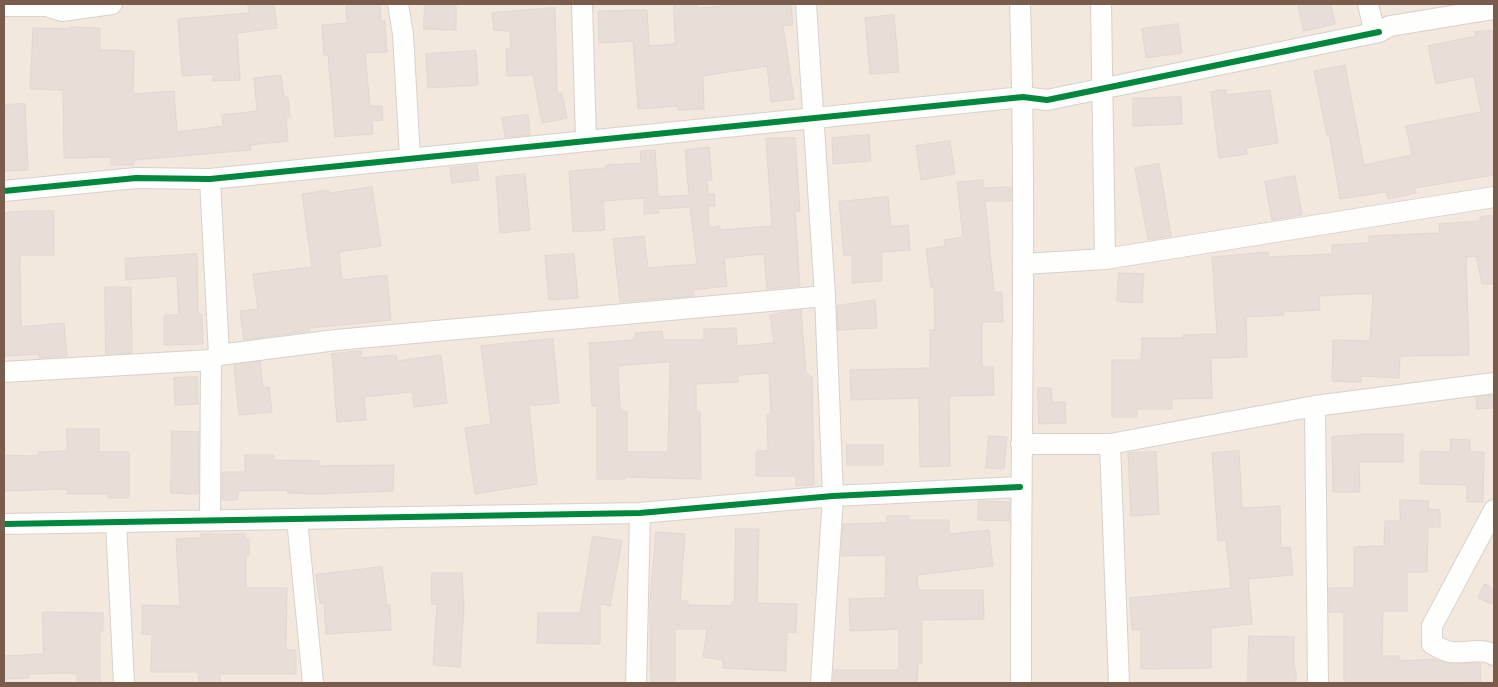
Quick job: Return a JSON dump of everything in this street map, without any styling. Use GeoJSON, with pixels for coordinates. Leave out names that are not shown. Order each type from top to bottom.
{"type":"FeatureCollection","features":[{"type":"Feature","properties":{"kind":"street"},"geometry":{"type":"LineString","coordinates":[[4,6],[46,6],[62,12],[112,4]]}},
{"type":"Feature","properties":{"kind":"street"},"geometry":{"type":"LineString","coordinates":[[398,4],[403,34],[410,158]]}},
{"type":"Feature","properties":{"kind":"street"},"geometry":{"type":"LineString","coordinates":[[582,4],[586,139]]}},
{"type":"Feature","properties":{"kind":"street"},"geometry":{"type":"LineString","coordinates":[[806,4],[815,119],[825,296],[833,496],[822,683]]}},
{"type":"Feature","properties":{"kind":"street"},"geometry":{"type":"LineString","coordinates":[[1020,4],[1023,97],[1024,264],[1020,487],[1021,683]]}},
{"type":"Feature","properties":{"kind":"street"},"geometry":{"type":"LineString","coordinates":[[1101,4],[1105,258]]}},
{"type":"Feature","properties":{"kind":"street"},"geometry":{"type":"LineString","coordinates":[[1368,4],[1372,21],[1379,32]]}},
{"type":"Feature","properties":{"kind":"street"},"geometry":{"type":"LineString","coordinates":[[4,191],[136,178],[210,178],[586,139],[815,119],[1023,97],[1047,100],[1379,32],[1390,26],[1494,9]]}},
{"type":"Feature","properties":{"kind":"street"},"geometry":{"type":"LineString","coordinates":[[210,178],[215,357],[210,521]]}},
{"type":"Feature","properties":{"kind":"street"},"geometry":{"type":"LineString","coordinates":[[1024,264],[1105,258],[1494,197]]}},
{"type":"Feature","properties":{"kind":"street"},"geometry":{"type":"LineString","coordinates":[[4,372],[215,357],[345,339],[825,296]]}},
{"type":"Feature","properties":{"kind":"street"},"geometry":{"type":"LineString","coordinates":[[1021,444],[1110,444],[1315,406],[1494,383]]}},
{"type":"Feature","properties":{"kind":"street"},"geometry":{"type":"LineString","coordinates":[[1315,406],[1318,683]]}},
{"type":"Feature","properties":{"kind":"street"},"geometry":{"type":"LineString","coordinates":[[1110,444],[1120,683]]}},
{"type":"Feature","properties":{"kind":"street"},"geometry":{"type":"LineString","coordinates":[[4,524],[640,513],[833,496],[1020,487]]}},
{"type":"Feature","properties":{"kind":"street"},"geometry":{"type":"LineString","coordinates":[[1494,510],[1432,626],[1432,644],[1451,652],[1489,652],[1494,655]]}},
{"type":"Feature","properties":{"kind":"street"},"geometry":{"type":"LineString","coordinates":[[636,683],[640,513]]}},
{"type":"Feature","properties":{"kind":"street"},"geometry":{"type":"LineString","coordinates":[[297,519],[313,683]]}},
{"type":"Feature","properties":{"kind":"street"},"geometry":{"type":"LineString","coordinates":[[116,522],[124,683]]}},
{"type":"Feature","properties":{"kind":"shaded area"},"geometry":{"type":"Polygon","coordinates":[[[4,4],[1494,4],[1494,683],[4,683],[4,4]]]}},
{"type":"Feature","properties":{"kind":"building"},"geometry":{"type":"Polygon","coordinates":[[[248,4],[274,4],[277,28],[237,33],[240,80],[213,81],[213,74],[182,76],[178,19],[249,13],[248,4]]]}},
{"type":"Feature","properties":{"kind":"building"},"geometry":{"type":"Polygon","coordinates":[[[346,4],[380,4],[381,21],[385,21],[387,52],[365,53],[370,106],[382,106],[383,120],[372,121],[373,134],[335,137],[328,55],[324,55],[322,25],[347,23],[346,4]]]}},
{"type":"Feature","properties":{"kind":"building"},"geometry":{"type":"Polygon","coordinates":[[[674,4],[698,4],[698,8],[741,4],[791,4],[793,25],[783,26],[794,99],[771,102],[767,66],[703,76],[704,109],[678,110],[678,106],[638,109],[633,41],[599,43],[598,11],[647,10],[649,46],[675,44],[674,4]]]}},
{"type":"Feature","properties":{"kind":"building"},"geometry":{"type":"Polygon","coordinates":[[[1298,4],[1331,4],[1335,24],[1304,31],[1298,4]]]}},
{"type":"Feature","properties":{"kind":"building"},"geometry":{"type":"Polygon","coordinates":[[[425,5],[456,5],[456,30],[424,29],[425,5]]]}},
{"type":"Feature","properties":{"kind":"building"},"geometry":{"type":"Polygon","coordinates":[[[555,8],[557,94],[562,93],[567,118],[542,123],[533,75],[507,76],[506,49],[511,49],[510,31],[494,30],[492,13],[555,8]]]}},
{"type":"Feature","properties":{"kind":"building"},"geometry":{"type":"Polygon","coordinates":[[[894,15],[899,72],[870,74],[865,18],[894,15]]]}},
{"type":"Feature","properties":{"kind":"building"},"geometry":{"type":"Polygon","coordinates":[[[1178,24],[1182,53],[1146,58],[1142,29],[1178,24]]]}},
{"type":"Feature","properties":{"kind":"building"},"geometry":{"type":"Polygon","coordinates":[[[70,27],[100,28],[100,50],[134,51],[133,94],[174,91],[177,132],[223,126],[222,115],[257,111],[254,78],[281,75],[284,97],[288,97],[290,117],[286,117],[288,141],[250,145],[251,150],[134,160],[134,165],[111,165],[111,157],[64,158],[63,90],[30,89],[33,28],[70,29],[70,27]]]}},
{"type":"Feature","properties":{"kind":"building"},"geometry":{"type":"Polygon","coordinates":[[[1493,31],[1494,175],[1414,188],[1416,193],[1388,199],[1386,192],[1340,199],[1329,134],[1327,135],[1314,71],[1345,65],[1364,165],[1412,155],[1406,126],[1481,112],[1474,76],[1436,84],[1428,46],[1476,36],[1475,32],[1493,31]]]}},
{"type":"Feature","properties":{"kind":"building"},"geometry":{"type":"Polygon","coordinates":[[[476,51],[478,85],[428,88],[426,54],[476,51]]]}},
{"type":"Feature","properties":{"kind":"building"},"geometry":{"type":"Polygon","coordinates":[[[1226,90],[1226,95],[1270,90],[1278,143],[1246,148],[1247,154],[1219,158],[1211,92],[1226,90]]]}},
{"type":"Feature","properties":{"kind":"building"},"geometry":{"type":"Polygon","coordinates":[[[1181,97],[1182,124],[1133,126],[1133,99],[1181,97]]]}},
{"type":"Feature","properties":{"kind":"building"},"geometry":{"type":"Polygon","coordinates":[[[25,104],[28,170],[4,171],[4,105],[25,104]]]}},
{"type":"Feature","properties":{"kind":"building"},"geometry":{"type":"Polygon","coordinates":[[[528,115],[530,135],[505,137],[502,118],[528,115]]]}},
{"type":"Feature","properties":{"kind":"building"},"geometry":{"type":"Polygon","coordinates":[[[869,135],[871,161],[833,164],[832,138],[869,135]]]}},
{"type":"Feature","properties":{"kind":"building"},"geometry":{"type":"Polygon","coordinates":[[[795,138],[800,211],[795,212],[800,286],[767,289],[764,254],[724,258],[727,286],[693,290],[694,296],[620,302],[613,239],[644,236],[648,268],[697,264],[690,207],[658,209],[659,213],[644,214],[644,198],[603,201],[605,230],[573,232],[569,171],[606,168],[606,165],[641,163],[640,151],[655,150],[658,197],[689,195],[685,150],[709,147],[712,180],[707,180],[708,194],[714,194],[715,206],[708,206],[709,228],[720,226],[720,230],[772,226],[766,139],[795,138]]]}},
{"type":"Feature","properties":{"kind":"building"},"geometry":{"type":"Polygon","coordinates":[[[950,141],[955,174],[921,180],[916,146],[950,141]]]}},
{"type":"Feature","properties":{"kind":"building"},"geometry":{"type":"Polygon","coordinates":[[[1159,164],[1171,236],[1148,240],[1135,168],[1159,164]]]}},
{"type":"Feature","properties":{"kind":"building"},"geometry":{"type":"Polygon","coordinates":[[[477,165],[479,180],[452,183],[450,168],[477,165]]]}},
{"type":"Feature","properties":{"kind":"building"},"geometry":{"type":"Polygon","coordinates":[[[525,174],[530,230],[500,233],[496,177],[525,174]]]}},
{"type":"Feature","properties":{"kind":"building"},"geometry":{"type":"Polygon","coordinates":[[[1295,176],[1302,215],[1272,220],[1265,182],[1295,176]]]}},
{"type":"Feature","properties":{"kind":"building"},"geometry":{"type":"Polygon","coordinates":[[[983,180],[983,188],[1011,187],[1011,201],[985,201],[994,292],[1002,292],[1003,322],[982,322],[982,367],[993,367],[994,395],[949,396],[950,466],[920,467],[919,398],[851,400],[850,370],[930,368],[930,330],[935,330],[934,287],[931,288],[926,249],[945,246],[944,240],[963,237],[957,183],[983,180]]]}},
{"type":"Feature","properties":{"kind":"building"},"geometry":{"type":"Polygon","coordinates":[[[372,187],[381,246],[339,252],[342,280],[387,275],[391,320],[310,328],[310,331],[244,340],[240,311],[258,309],[253,274],[312,267],[302,194],[329,190],[329,193],[372,187]]]}},
{"type":"Feature","properties":{"kind":"building"},"geometry":{"type":"Polygon","coordinates":[[[888,197],[891,227],[908,225],[910,250],[882,252],[882,281],[852,283],[852,255],[844,256],[839,202],[888,197]]]}},
{"type":"Feature","properties":{"kind":"building"},"geometry":{"type":"Polygon","coordinates":[[[54,211],[54,255],[20,255],[21,327],[64,323],[67,356],[39,358],[39,354],[4,356],[4,213],[54,211]]]}},
{"type":"Feature","properties":{"kind":"building"},"geometry":{"type":"Polygon","coordinates":[[[1494,216],[1494,284],[1482,284],[1476,256],[1466,257],[1469,355],[1400,356],[1399,378],[1361,376],[1361,382],[1332,381],[1333,340],[1370,341],[1373,293],[1319,296],[1320,310],[1283,312],[1284,315],[1246,317],[1247,357],[1211,358],[1212,398],[1172,399],[1172,409],[1137,409],[1137,417],[1112,417],[1112,360],[1141,360],[1142,338],[1183,338],[1183,335],[1217,334],[1212,257],[1268,252],[1269,257],[1332,254],[1332,245],[1369,243],[1369,236],[1440,233],[1439,224],[1480,221],[1480,217],[1494,216]]]}},
{"type":"Feature","properties":{"kind":"building"},"geometry":{"type":"Polygon","coordinates":[[[197,254],[198,314],[202,314],[203,344],[164,345],[164,315],[179,315],[177,276],[126,280],[125,259],[197,254]]]}},
{"type":"Feature","properties":{"kind":"building"},"geometry":{"type":"Polygon","coordinates":[[[574,254],[578,298],[549,300],[545,256],[574,254]]]}},
{"type":"Feature","properties":{"kind":"building"},"geometry":{"type":"Polygon","coordinates":[[[1119,273],[1144,274],[1142,303],[1117,301],[1119,273]]]}},
{"type":"Feature","properties":{"kind":"building"},"geometry":{"type":"Polygon","coordinates":[[[105,287],[131,287],[132,353],[106,354],[105,287]]]}},
{"type":"Feature","properties":{"kind":"building"},"geometry":{"type":"Polygon","coordinates":[[[875,300],[877,328],[838,330],[837,306],[875,300]]]}},
{"type":"Feature","properties":{"kind":"building"},"geometry":{"type":"Polygon","coordinates":[[[801,310],[806,374],[812,377],[814,485],[796,486],[796,476],[756,476],[756,451],[768,451],[767,414],[771,414],[769,373],[738,375],[738,382],[696,384],[696,411],[700,411],[701,479],[626,477],[626,479],[597,479],[597,406],[592,406],[589,343],[635,340],[635,333],[662,331],[663,340],[704,340],[704,329],[736,328],[737,346],[774,343],[770,315],[801,310]],[[670,362],[618,366],[620,411],[627,411],[627,452],[668,452],[670,362]]]}},
{"type":"Feature","properties":{"kind":"building"},"geometry":{"type":"Polygon","coordinates":[[[553,339],[559,403],[529,406],[537,484],[475,494],[465,428],[491,424],[481,346],[553,339]]]}},
{"type":"Feature","properties":{"kind":"building"},"geometry":{"type":"Polygon","coordinates":[[[361,351],[361,358],[396,355],[397,361],[441,355],[447,403],[414,407],[412,392],[364,397],[366,420],[337,422],[332,354],[361,351]]]}},
{"type":"Feature","properties":{"kind":"building"},"geometry":{"type":"Polygon","coordinates":[[[260,362],[263,388],[269,387],[272,412],[239,415],[234,365],[260,362]]]}},
{"type":"Feature","properties":{"kind":"building"},"geometry":{"type":"Polygon","coordinates":[[[197,377],[198,404],[175,405],[174,378],[197,377]]]}},
{"type":"Feature","properties":{"kind":"building"},"geometry":{"type":"Polygon","coordinates":[[[1038,388],[1051,388],[1052,403],[1065,402],[1066,423],[1039,424],[1038,388]]]}},
{"type":"Feature","properties":{"kind":"building"},"geometry":{"type":"Polygon","coordinates":[[[1494,395],[1494,408],[1477,409],[1476,397],[1494,395]]]}},
{"type":"Feature","properties":{"kind":"building"},"geometry":{"type":"Polygon","coordinates":[[[67,429],[99,429],[99,452],[129,452],[129,498],[108,498],[108,494],[67,494],[67,489],[4,491],[4,455],[38,456],[38,452],[67,451],[67,429]]]}},
{"type":"Feature","properties":{"kind":"building"},"geometry":{"type":"Polygon","coordinates":[[[172,431],[199,432],[198,494],[171,493],[172,431]]]}},
{"type":"Feature","properties":{"kind":"building"},"geometry":{"type":"Polygon","coordinates":[[[1367,434],[1403,434],[1403,462],[1359,462],[1360,492],[1333,492],[1332,437],[1367,434]]]}},
{"type":"Feature","properties":{"kind":"building"},"geometry":{"type":"Polygon","coordinates":[[[989,436],[1007,437],[1004,469],[986,468],[989,436]]]}},
{"type":"Feature","properties":{"kind":"building"},"geometry":{"type":"Polygon","coordinates":[[[1451,439],[1470,440],[1470,452],[1484,452],[1483,502],[1467,502],[1467,485],[1420,484],[1420,451],[1450,452],[1451,439]]]}},
{"type":"Feature","properties":{"kind":"building"},"geometry":{"type":"Polygon","coordinates":[[[847,445],[883,445],[883,465],[847,465],[847,445]]]}},
{"type":"Feature","properties":{"kind":"building"},"geometry":{"type":"Polygon","coordinates":[[[1239,451],[1242,508],[1280,506],[1281,548],[1290,547],[1293,575],[1248,579],[1252,624],[1211,628],[1211,668],[1141,669],[1141,629],[1132,630],[1130,598],[1231,588],[1226,540],[1218,541],[1212,453],[1239,451]]]}},
{"type":"Feature","properties":{"kind":"building"},"geometry":{"type":"Polygon","coordinates":[[[1156,452],[1159,514],[1131,516],[1128,453],[1156,452]]]}},
{"type":"Feature","properties":{"kind":"building"},"geometry":{"type":"Polygon","coordinates":[[[245,455],[274,455],[274,460],[319,461],[319,466],[394,465],[393,491],[319,494],[287,493],[287,490],[238,491],[238,500],[222,500],[222,472],[245,472],[245,455]]]}},
{"type":"Feature","properties":{"kind":"building"},"geometry":{"type":"Polygon","coordinates":[[[1400,500],[1429,501],[1428,509],[1440,510],[1440,527],[1428,527],[1427,572],[1407,572],[1407,611],[1383,611],[1382,656],[1399,656],[1399,661],[1434,659],[1450,664],[1480,663],[1481,682],[1344,683],[1344,612],[1329,612],[1329,588],[1354,588],[1354,547],[1384,546],[1385,521],[1400,521],[1400,500]]]}},
{"type":"Feature","properties":{"kind":"building"},"geometry":{"type":"Polygon","coordinates":[[[979,501],[1010,502],[1009,521],[978,520],[979,501]]]}},
{"type":"Feature","properties":{"kind":"building"},"geometry":{"type":"Polygon","coordinates":[[[887,516],[909,516],[909,520],[949,520],[949,534],[989,530],[993,566],[917,575],[918,590],[983,590],[984,619],[922,620],[922,663],[918,663],[917,683],[833,683],[834,670],[899,670],[899,629],[850,631],[849,599],[885,598],[886,555],[841,556],[843,524],[887,523],[887,516]]]}},
{"type":"Feature","properties":{"kind":"building"},"geometry":{"type":"Polygon","coordinates":[[[736,529],[759,529],[757,603],[797,604],[796,633],[787,632],[786,671],[723,668],[723,660],[703,657],[707,629],[675,629],[675,683],[651,683],[650,601],[656,532],[685,534],[680,601],[688,601],[688,605],[732,606],[732,602],[734,602],[736,529]]]}},
{"type":"Feature","properties":{"kind":"building"},"geometry":{"type":"Polygon","coordinates":[[[201,534],[245,534],[245,539],[249,539],[249,555],[246,555],[246,588],[287,588],[286,650],[296,650],[296,674],[220,674],[220,683],[199,683],[198,672],[151,672],[152,635],[142,634],[142,605],[180,606],[176,539],[201,538],[201,534]]]}},
{"type":"Feature","properties":{"kind":"building"},"geometry":{"type":"Polygon","coordinates":[[[593,536],[622,541],[610,606],[600,604],[600,644],[537,643],[538,613],[580,613],[593,536]]]}},
{"type":"Feature","properties":{"kind":"building"},"geometry":{"type":"Polygon","coordinates":[[[382,567],[387,605],[390,605],[391,630],[326,634],[324,603],[320,603],[316,575],[382,567]]]}},
{"type":"Feature","properties":{"kind":"building"},"geometry":{"type":"Polygon","coordinates":[[[432,573],[462,573],[464,608],[460,667],[433,665],[437,604],[432,604],[432,573]]]}},
{"type":"Feature","properties":{"kind":"building"},"geometry":{"type":"Polygon","coordinates":[[[1485,584],[1494,589],[1494,605],[1478,598],[1485,584]]]}},
{"type":"Feature","properties":{"kind":"building"},"geometry":{"type":"Polygon","coordinates":[[[43,612],[103,613],[103,631],[100,631],[100,683],[77,683],[77,674],[67,673],[28,674],[29,678],[4,679],[4,656],[43,654],[43,612]]]}},
{"type":"Feature","properties":{"kind":"building"},"geometry":{"type":"Polygon","coordinates":[[[1249,636],[1294,637],[1296,683],[1248,683],[1249,636]]]}},
{"type":"Feature","properties":{"kind":"cycle path"},"geometry":{"type":"LineString","coordinates":[[4,191],[136,178],[210,179],[1023,97],[1047,100],[1379,32]]}},
{"type":"Feature","properties":{"kind":"cycle path"},"geometry":{"type":"LineString","coordinates":[[4,524],[640,513],[833,496],[1020,487]]}}]}
